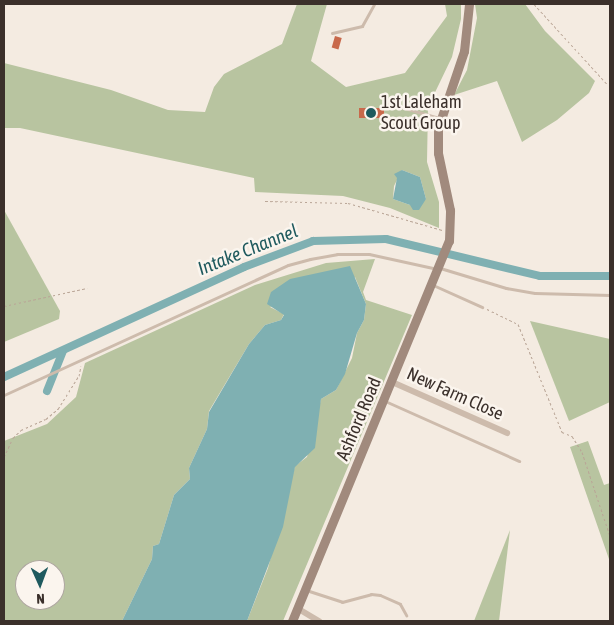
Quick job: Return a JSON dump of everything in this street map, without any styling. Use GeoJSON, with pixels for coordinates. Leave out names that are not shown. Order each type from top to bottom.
{"type":"FeatureCollection","features":[{"type":"Feature","properties":{"kind":"main road"},"geometry":{"type":"LineString","coordinates":[[450,237],[448,197],[438,153],[440,118],[464,51],[470,4]]}},
{"type":"Feature","properties":{"kind":"main road","name":"Ashford Road"},"geometry":{"type":"LineString","coordinates":[[292,621],[434,285],[450,237]]}},
{"type":"Feature","properties":{"kind":"street","name":"New Farm Close"},"geometry":{"type":"LineString","coordinates":[[392,382],[507,433]]}},
{"type":"Feature","properties":{"kind":"street"},"geometry":{"type":"LineString","coordinates":[[297,608],[319,621]]}},
{"type":"Feature","properties":{"kind":"lane"},"geometry":{"type":"LineString","coordinates":[[332,33],[362,26],[374,4]]}},
{"type":"Feature","properties":{"kind":"lane"},"geometry":{"type":"LineString","coordinates":[[387,103],[440,118]]}},
{"type":"Feature","properties":{"kind":"lane"},"geometry":{"type":"LineString","coordinates":[[4,395],[288,265],[337,254],[369,254],[396,257],[441,267],[506,288],[535,294],[610,294]]}},
{"type":"Feature","properties":{"kind":"lane"},"geometry":{"type":"LineString","coordinates":[[434,285],[482,307]]}},
{"type":"Feature","properties":{"kind":"lane"},"geometry":{"type":"LineString","coordinates":[[384,400],[519,461]]}},
{"type":"Feature","properties":{"kind":"lane"},"geometry":{"type":"LineString","coordinates":[[305,589],[342,602],[370,594],[380,595],[400,604],[406,615]]}},
{"type":"Feature","properties":{"kind":"path"},"geometry":{"type":"LineString","coordinates":[[534,4],[607,84]]}},
{"type":"Feature","properties":{"kind":"path"},"geometry":{"type":"LineString","coordinates":[[265,201],[348,203],[450,237]]}},
{"type":"Feature","properties":{"kind":"path"},"geometry":{"type":"LineString","coordinates":[[4,306],[87,288]]}},
{"type":"Feature","properties":{"kind":"path"},"geometry":{"type":"LineString","coordinates":[[482,307],[518,324],[562,432],[572,436],[582,452],[610,536]]}},
{"type":"Feature","properties":{"kind":"path"},"geometry":{"type":"LineString","coordinates":[[4,457],[12,438],[21,430],[46,419],[58,409],[79,376],[82,359]]}},
{"type":"Feature","properties":{"kind":"green space"},"geometry":{"type":"Polygon","coordinates":[[[297,4],[327,4],[311,61],[346,87],[405,73],[447,16],[445,4],[461,4],[461,19],[452,57],[428,107],[427,162],[439,202],[439,228],[390,208],[343,196],[255,192],[254,178],[20,128],[4,128],[4,63],[111,90],[168,110],[205,112],[214,87],[224,74],[282,44],[297,4]],[[402,170],[394,186],[393,199],[410,205],[426,199],[420,177],[402,170]]]}},
{"type":"Feature","properties":{"kind":"green space"},"geometry":{"type":"Polygon","coordinates":[[[475,4],[525,4],[545,31],[595,81],[589,93],[557,120],[522,142],[497,81],[454,95],[467,70],[477,18],[475,4]]]}},
{"type":"Feature","properties":{"kind":"green space"},"geometry":{"type":"Polygon","coordinates":[[[4,210],[60,311],[59,319],[4,342],[4,210]]]}},
{"type":"Feature","properties":{"kind":"green space"},"geometry":{"type":"Polygon","coordinates":[[[375,259],[363,292],[366,300],[412,315],[283,621],[247,621],[268,568],[295,466],[307,457],[321,399],[336,390],[352,358],[357,333],[364,320],[366,304],[355,277],[270,307],[284,314],[281,320],[265,325],[249,344],[209,411],[207,429],[189,468],[190,479],[174,495],[159,544],[153,546],[152,559],[122,621],[4,621],[4,441],[47,424],[76,397],[85,363],[255,285],[326,263],[375,259]]]}},
{"type":"Feature","properties":{"kind":"green space"},"geometry":{"type":"Polygon","coordinates":[[[530,321],[610,339],[610,402],[569,421],[530,321]]]}},
{"type":"Feature","properties":{"kind":"green space"},"geometry":{"type":"Polygon","coordinates":[[[588,441],[604,485],[610,483],[610,562],[570,447],[588,441]]]}},
{"type":"Feature","properties":{"kind":"green space"},"geometry":{"type":"Polygon","coordinates":[[[510,530],[499,621],[474,621],[510,530]]]}},
{"type":"Feature","properties":{"kind":"water"},"geometry":{"type":"Polygon","coordinates":[[[402,170],[420,177],[426,199],[419,210],[413,210],[410,205],[393,199],[397,178],[394,174],[402,170]]]}},
{"type":"Feature","properties":{"kind":"water"},"geometry":{"type":"Polygon","coordinates":[[[350,266],[366,304],[364,320],[357,333],[345,374],[336,390],[321,399],[315,448],[295,467],[283,527],[247,621],[122,621],[152,559],[153,546],[159,544],[174,495],[190,479],[189,468],[207,429],[209,412],[249,344],[265,325],[281,320],[284,315],[267,304],[271,292],[290,279],[350,266]]]}},
{"type":"Feature","properties":{"kind":"building"},"geometry":{"type":"Polygon","coordinates":[[[335,36],[342,38],[338,49],[332,48],[335,36]]]}},
{"type":"Feature","properties":{"kind":"building","name":"1st Laleham Scout Group"},"geometry":{"type":"Polygon","coordinates":[[[359,108],[384,108],[384,118],[359,118],[359,108]]]}},
{"type":"Feature","properties":{"kind":"waterway","name":"Intake Channel"},"geometry":{"type":"LineString","coordinates":[[4,377],[244,267],[313,241],[386,239],[540,276],[610,276]]}},
{"type":"Feature","properties":{"kind":"waterway"},"geometry":{"type":"LineString","coordinates":[[47,391],[63,351]]}},
{"type":"Feature","properties":{"kind":"place","name":"1st Laleham Scout Group"},"geometry":{"type":"Point","coordinates":[371,113]}}]}
